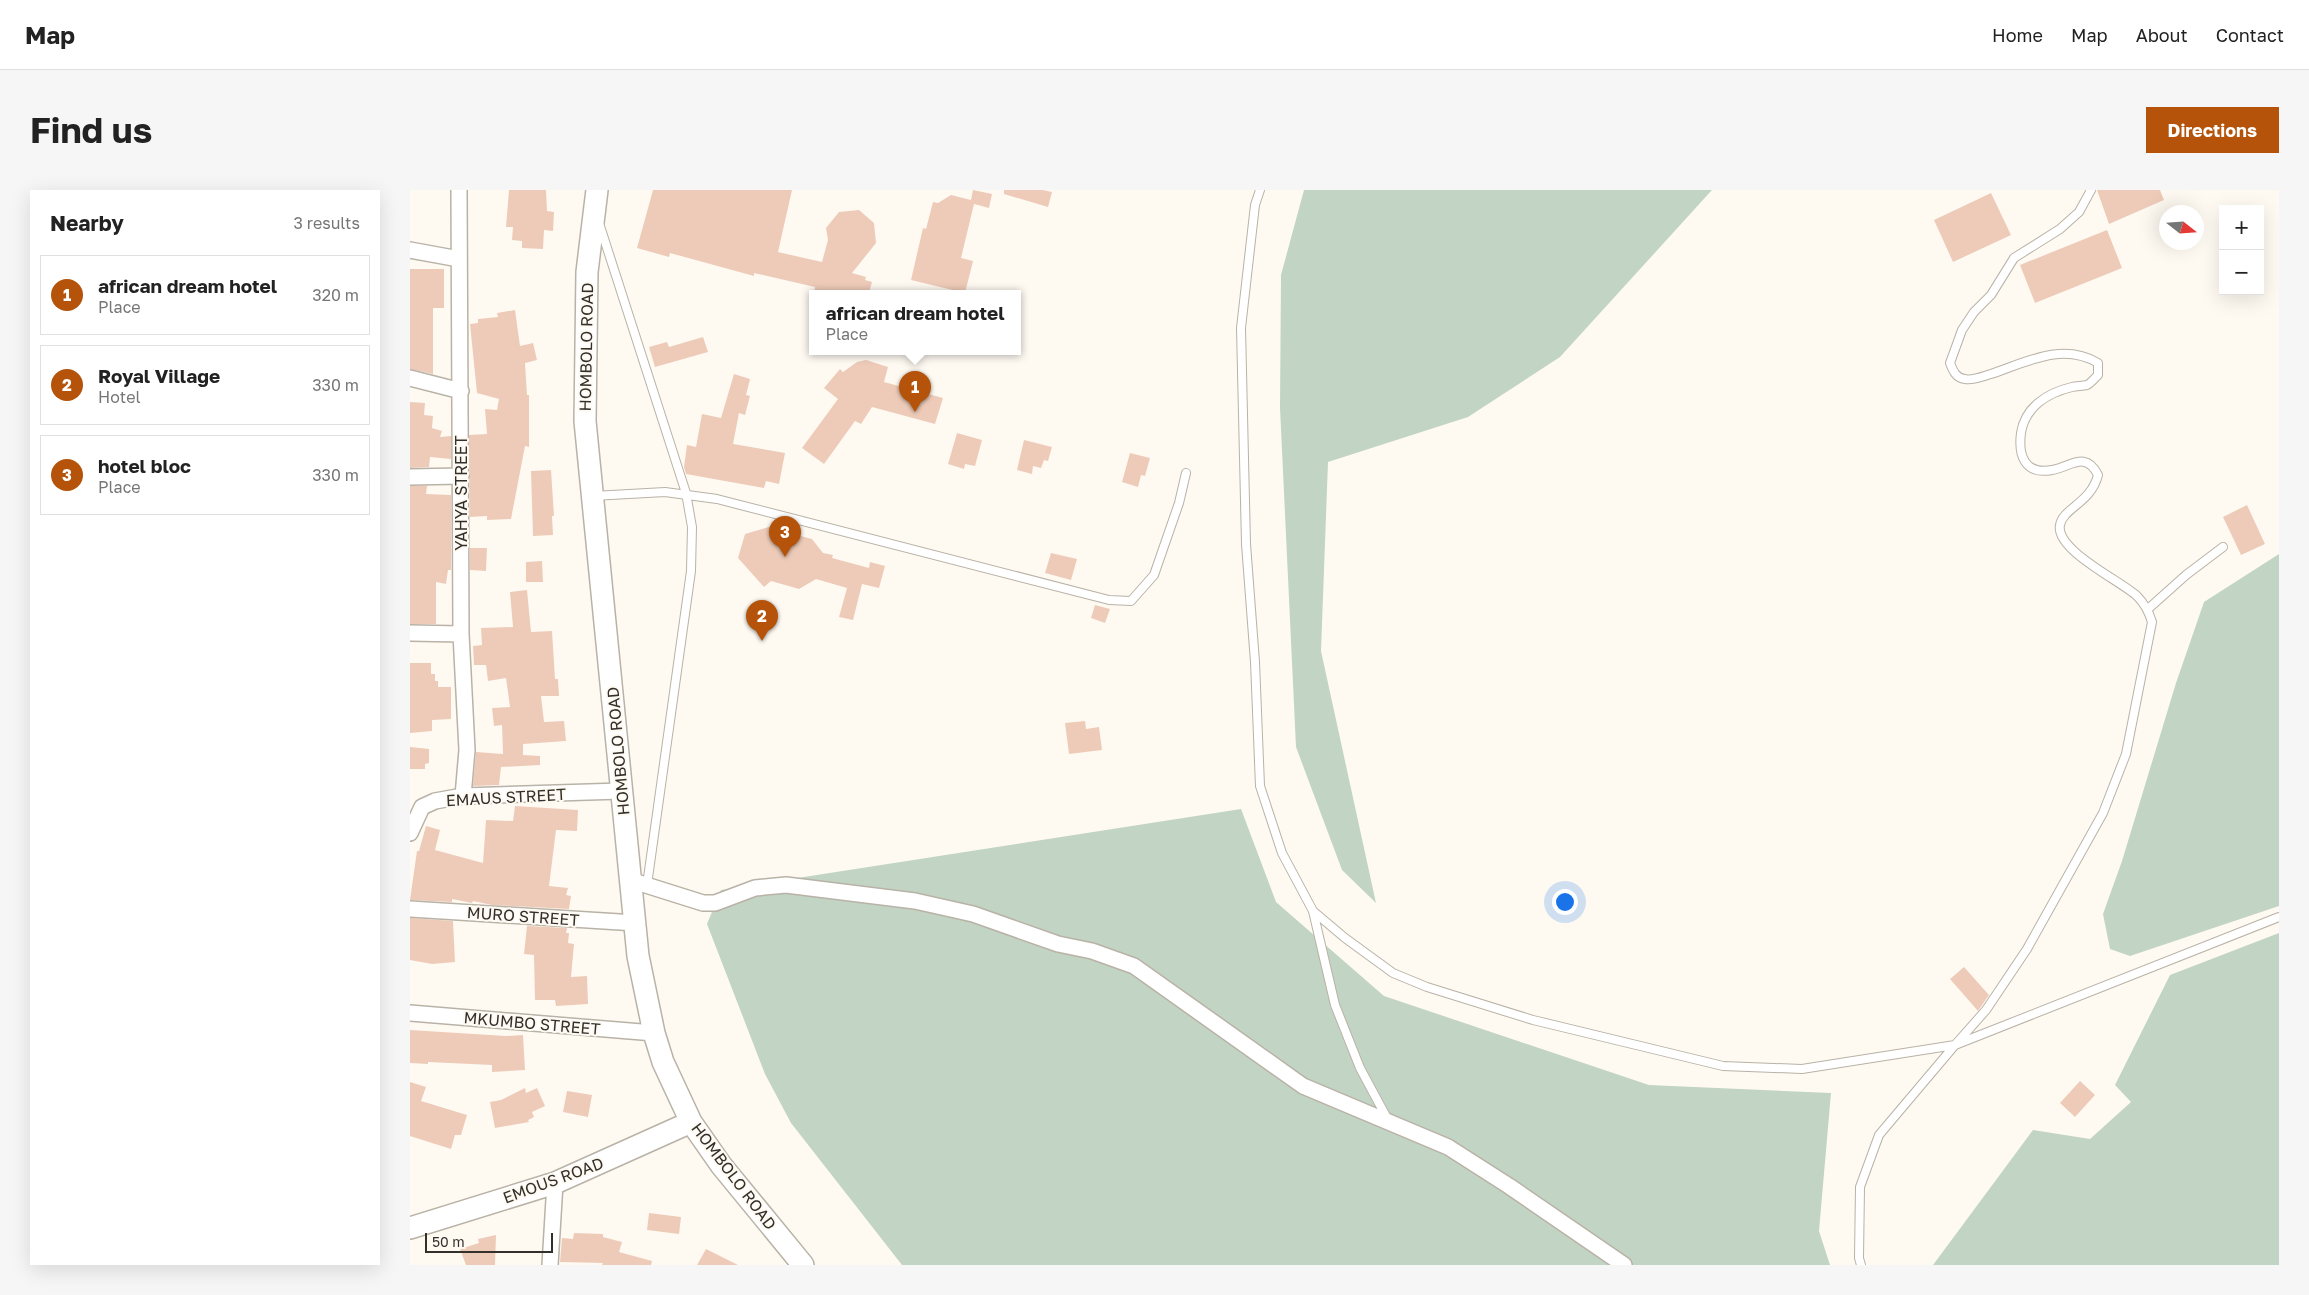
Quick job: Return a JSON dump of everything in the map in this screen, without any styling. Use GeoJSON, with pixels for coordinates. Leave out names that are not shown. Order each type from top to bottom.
{"type":"FeatureCollection","features":[{"type":"Feature","properties":{"kind":"street","name":"YAHYA STREET"},"geometry":{"type":"LineString","coordinates":[[459,190],[461,634],[467,750],[463,796]]}},
{"type":"Feature","properties":{"kind":"street","name":"HOMBOLO ROAD"},"geometry":{"type":"LineString","coordinates":[[596,200],[587,272],[585,421],[594,496],[621,791],[639,882],[636,923],[638,956],[654,1033],[663,1062],[691,1122],[721,1165],[803,1265]]}},
{"type":"Feature","properties":{"kind":"street"},"geometry":{"type":"LineString","coordinates":[[410,250],[459,259]]}},
{"type":"Feature","properties":{"kind":"street"},"geometry":{"type":"LineString","coordinates":[[410,378],[461,390]]}},
{"type":"Feature","properties":{"kind":"street"},"geometry":{"type":"LineString","coordinates":[[410,477],[461,476]]}},
{"type":"Feature","properties":{"kind":"street"},"geometry":{"type":"LineString","coordinates":[[410,633],[461,634]]}},
{"type":"Feature","properties":{"kind":"street","name":"EMAUS STREET"},"geometry":{"type":"LineString","coordinates":[[410,833],[416,806],[435,801],[463,796],[621,791]]}},
{"type":"Feature","properties":{"kind":"street"},"geometry":{"type":"LineString","coordinates":[[639,882],[703,903],[715,903],[755,888],[786,885],[915,901],[973,914],[1058,944],[1116,958],[1146,975],[1303,1086],[1448,1147],[1509,1186],[1624,1265]]}},
{"type":"Feature","properties":{"kind":"street","name":"MURO STREET"},"geometry":{"type":"LineString","coordinates":[[410,909],[636,923]]}},
{"type":"Feature","properties":{"kind":"street","name":"MKUMBO STREET"},"geometry":{"type":"LineString","coordinates":[[410,1013],[654,1033]]}},
{"type":"Feature","properties":{"kind":"street","name":"EMOUS ROAD"},"geometry":{"type":"LineString","coordinates":[[410,1228],[555,1183],[691,1122]]}},
{"type":"Feature","properties":{"kind":"street"},"geometry":{"type":"LineString","coordinates":[[550,1265],[555,1183]]}},
{"type":"Feature","properties":{"kind":"lane"},"geometry":{"type":"LineString","coordinates":[[1260,190],[1255,205],[1241,328],[1246,544],[1255,662],[1260,786],[1282,853],[1314,911],[1335,1005],[1360,1068],[1389,1122]]}},
{"type":"Feature","properties":{"kind":"lane"},"geometry":{"type":"LineString","coordinates":[[1861,1265],[1859,1258],[1860,1187],[1878,1136],[1986,1010],[2027,948],[2103,813],[2126,754],[2152,622],[2148,609],[2136,596],[2094,567],[2063,538],[2059,527],[2063,516],[2086,499],[2095,487],[2098,475],[2096,469],[2088,463],[2072,461],[2054,470],[2039,472],[2026,465],[2019,449],[2023,423],[2036,403],[2051,393],[2088,384],[2098,375],[2098,363],[2070,352],[2037,357],[1984,376],[1965,380],[1955,374],[1950,364],[1962,330],[1974,312],[1991,295],[2014,258],[2060,229],[2079,212],[2091,190]]}},
{"type":"Feature","properties":{"kind":"lane"},"geometry":{"type":"LineString","coordinates":[[596,200],[686,493],[692,527],[691,571],[639,882]]}},
{"type":"Feature","properties":{"kind":"lane"},"geometry":{"type":"LineString","coordinates":[[594,496],[665,492],[686,493],[726,501],[1109,600],[1131,601],[1154,575],[1179,503],[1186,473]]}},
{"type":"Feature","properties":{"kind":"lane"},"geometry":{"type":"LineString","coordinates":[[2148,609],[2186,575],[2223,547]]}},
{"type":"Feature","properties":{"kind":"lane"},"geometry":{"type":"LineString","coordinates":[[1314,911],[1345,938],[1393,973],[1426,987],[1533,1020],[1722,1066],[1802,1069],[1955,1045],[2279,917]]}},
{"type":"Feature","properties":{"kind":"green space"},"geometry":{"type":"Polygon","coordinates":[[[1304,190],[1712,190],[1560,357],[1468,417],[1328,462],[1321,651],[1376,903],[1342,870],[1296,747],[1280,408],[1281,275],[1304,190]]]}},
{"type":"Feature","properties":{"kind":"green space"},"geometry":{"type":"Polygon","coordinates":[[[2279,554],[2279,906],[2130,956],[2110,949],[2103,914],[2122,861],[2176,683],[2204,602],[2279,554]]]}},
{"type":"Feature","properties":{"kind":"green space"},"geometry":{"type":"Polygon","coordinates":[[[1241,809],[1276,902],[1384,996],[1649,1085],[1831,1093],[1819,1231],[1830,1265],[902,1265],[791,1123],[765,1074],[707,924],[721,890],[1241,809]]]}},
{"type":"Feature","properties":{"kind":"green space"},"geometry":{"type":"Polygon","coordinates":[[[2279,933],[2279,1265],[1933,1265],[2033,1130],[2090,1139],[2131,1102],[2115,1085],[2170,975],[2279,933]]]}},
{"type":"Feature","properties":{"kind":"building"},"geometry":{"type":"Polygon","coordinates":[[[509,190],[546,190],[547,211],[554,212],[553,231],[544,230],[543,249],[522,248],[522,241],[512,240],[513,227],[506,227],[509,190]]]}},
{"type":"Feature","properties":{"kind":"building"},"geometry":{"type":"Polygon","coordinates":[[[653,190],[792,190],[778,252],[822,262],[828,240],[826,228],[839,212],[859,210],[874,223],[876,243],[852,273],[866,277],[865,280],[872,282],[870,290],[814,290],[815,287],[754,273],[754,276],[670,253],[669,257],[637,248],[653,190]]]}},
{"type":"Feature","properties":{"kind":"building"},"geometry":{"type":"Polygon","coordinates":[[[973,190],[992,194],[989,208],[974,204],[961,258],[973,261],[966,290],[953,290],[911,280],[923,228],[926,229],[933,202],[938,203],[951,195],[971,200],[973,190]]]}},
{"type":"Feature","properties":{"kind":"building"},"geometry":{"type":"Polygon","coordinates":[[[1004,190],[1043,190],[1052,192],[1048,207],[1004,194],[1004,190]]]}},
{"type":"Feature","properties":{"kind":"building"},"geometry":{"type":"Polygon","coordinates":[[[2097,190],[2160,190],[2164,200],[2109,224],[2097,190]]]}},
{"type":"Feature","properties":{"kind":"building"},"geometry":{"type":"Polygon","coordinates":[[[1991,193],[2011,235],[1953,262],[1934,220],[1991,193]]]}},
{"type":"Feature","properties":{"kind":"building"},"geometry":{"type":"Polygon","coordinates":[[[2107,230],[2122,268],[2035,303],[2020,265],[2107,230]]]}},
{"type":"Feature","properties":{"kind":"building"},"geometry":{"type":"Polygon","coordinates":[[[410,269],[444,269],[444,308],[433,308],[433,374],[410,369],[410,269]]]}},
{"type":"Feature","properties":{"kind":"building"},"geometry":{"type":"Polygon","coordinates":[[[515,310],[520,346],[533,343],[537,360],[525,363],[527,395],[529,395],[529,447],[525,446],[511,519],[487,520],[487,516],[470,517],[469,435],[487,434],[485,409],[497,410],[499,399],[477,393],[470,324],[478,323],[478,319],[498,317],[497,313],[515,310]]]}},
{"type":"Feature","properties":{"kind":"building"},"geometry":{"type":"Polygon","coordinates":[[[703,337],[708,352],[655,367],[649,347],[667,342],[669,347],[703,337]]]}},
{"type":"Feature","properties":{"kind":"building"},"geometry":{"type":"Polygon","coordinates":[[[866,360],[888,367],[884,382],[943,398],[935,424],[872,407],[861,424],[855,421],[824,464],[802,448],[838,399],[824,388],[840,369],[843,372],[857,362],[866,360]]]}},
{"type":"Feature","properties":{"kind":"building"},"geometry":{"type":"Polygon","coordinates":[[[734,374],[750,379],[746,395],[750,396],[745,415],[739,413],[733,444],[785,453],[779,484],[766,481],[764,488],[686,474],[684,467],[687,445],[696,447],[702,414],[721,418],[734,374]]]}},
{"type":"Feature","properties":{"kind":"building"},"geometry":{"type":"Polygon","coordinates":[[[410,402],[425,403],[424,415],[433,416],[432,428],[442,431],[440,437],[451,436],[451,459],[430,457],[429,467],[410,468],[410,402]]]}},
{"type":"Feature","properties":{"kind":"building"},"geometry":{"type":"Polygon","coordinates":[[[957,433],[982,440],[975,466],[965,464],[964,469],[948,464],[957,433]]]}},
{"type":"Feature","properties":{"kind":"building"},"geometry":{"type":"Polygon","coordinates":[[[1024,440],[1052,447],[1048,461],[1044,460],[1041,468],[1033,466],[1032,474],[1017,470],[1024,440]]]}},
{"type":"Feature","properties":{"kind":"building"},"geometry":{"type":"Polygon","coordinates":[[[1130,453],[1150,458],[1145,476],[1141,475],[1138,487],[1122,482],[1130,453]]]}},
{"type":"Feature","properties":{"kind":"building"},"geometry":{"type":"Polygon","coordinates":[[[551,470],[554,516],[552,516],[553,535],[533,536],[531,471],[551,470]]]}},
{"type":"Feature","properties":{"kind":"building"},"geometry":{"type":"Polygon","coordinates":[[[410,486],[427,486],[426,494],[451,495],[451,570],[448,570],[446,584],[436,582],[436,624],[410,624],[410,486]]]}},
{"type":"Feature","properties":{"kind":"building"},"geometry":{"type":"Polygon","coordinates":[[[2247,505],[2265,544],[2241,555],[2223,517],[2247,505]]]}},
{"type":"Feature","properties":{"kind":"building"},"geometry":{"type":"Polygon","coordinates":[[[779,524],[781,531],[812,539],[823,553],[833,555],[832,558],[869,568],[870,562],[885,566],[879,588],[862,584],[853,620],[839,617],[847,588],[816,579],[799,589],[771,581],[764,587],[738,558],[745,534],[779,524]]]}},
{"type":"Feature","properties":{"kind":"building"},"geometry":{"type":"Polygon","coordinates":[[[470,548],[487,548],[486,571],[470,570],[470,548]]]}},
{"type":"Feature","properties":{"kind":"building"},"geometry":{"type":"Polygon","coordinates":[[[1051,553],[1077,559],[1071,580],[1045,573],[1051,553]]]}},
{"type":"Feature","properties":{"kind":"building"},"geometry":{"type":"Polygon","coordinates":[[[542,561],[543,582],[526,582],[526,562],[542,561]]]}},
{"type":"Feature","properties":{"kind":"building"},"geometry":{"type":"Polygon","coordinates":[[[527,590],[531,632],[552,631],[555,679],[558,679],[559,696],[541,696],[544,722],[564,721],[566,741],[523,744],[523,755],[540,756],[540,765],[501,767],[499,785],[473,786],[476,752],[503,754],[502,725],[494,726],[492,708],[510,707],[506,678],[488,681],[486,665],[474,665],[473,646],[482,645],[481,628],[513,627],[510,592],[527,590]]]}},
{"type":"Feature","properties":{"kind":"building"},"geometry":{"type":"Polygon","coordinates":[[[1095,605],[1110,609],[1105,623],[1091,618],[1095,605]]]}},
{"type":"Feature","properties":{"kind":"building"},"geometry":{"type":"Polygon","coordinates":[[[410,663],[431,663],[431,674],[435,674],[435,681],[438,681],[438,687],[451,687],[451,719],[432,720],[432,731],[410,733],[410,663]]]}},
{"type":"Feature","properties":{"kind":"building"},"geometry":{"type":"Polygon","coordinates":[[[1085,721],[1086,729],[1099,727],[1102,750],[1069,754],[1065,723],[1085,721]]]}},
{"type":"Feature","properties":{"kind":"building"},"geometry":{"type":"Polygon","coordinates":[[[410,747],[429,749],[429,763],[425,764],[425,769],[410,769],[410,747]]]}},
{"type":"Feature","properties":{"kind":"building"},"geometry":{"type":"Polygon","coordinates":[[[515,806],[578,810],[577,831],[556,830],[549,886],[568,888],[566,895],[571,896],[569,909],[492,905],[452,899],[452,902],[410,900],[417,851],[419,851],[426,826],[440,830],[435,850],[483,863],[486,820],[513,821],[515,806]]]}},
{"type":"Feature","properties":{"kind":"building"},"geometry":{"type":"Polygon","coordinates":[[[410,918],[453,921],[455,962],[432,964],[410,960],[410,918]]]}},
{"type":"Feature","properties":{"kind":"building"},"geometry":{"type":"Polygon","coordinates":[[[527,926],[567,928],[566,933],[569,933],[568,943],[574,944],[571,977],[587,976],[588,1004],[556,1006],[555,1000],[535,1000],[534,955],[524,954],[527,926]]]}},
{"type":"Feature","properties":{"kind":"building"},"geometry":{"type":"Polygon","coordinates":[[[1964,967],[1989,995],[1978,1011],[1950,979],[1964,967]]]}},
{"type":"Feature","properties":{"kind":"building"},"geometry":{"type":"Polygon","coordinates":[[[410,1030],[506,1036],[523,1035],[525,1070],[492,1072],[492,1065],[410,1063],[410,1030]]]}},
{"type":"Feature","properties":{"kind":"building"},"geometry":{"type":"Polygon","coordinates":[[[2080,1081],[2095,1095],[2075,1117],[2060,1103],[2080,1081]]]}},
{"type":"Feature","properties":{"kind":"building"},"geometry":{"type":"Polygon","coordinates":[[[410,1082],[426,1087],[421,1101],[467,1115],[461,1135],[455,1135],[451,1149],[410,1136],[410,1082]]]}},
{"type":"Feature","properties":{"kind":"building"},"geometry":{"type":"Polygon","coordinates":[[[525,1088],[526,1093],[537,1088],[545,1106],[532,1112],[534,1117],[528,1120],[529,1122],[495,1128],[490,1102],[501,1100],[525,1088]]]}},
{"type":"Feature","properties":{"kind":"building"},"geometry":{"type":"Polygon","coordinates":[[[567,1091],[592,1095],[588,1117],[563,1112],[567,1091]]]}},
{"type":"Feature","properties":{"kind":"building"},"geometry":{"type":"Polygon","coordinates":[[[649,1213],[681,1217],[679,1234],[647,1230],[649,1213]]]}},
{"type":"Feature","properties":{"kind":"building"},"geometry":{"type":"Polygon","coordinates":[[[574,1233],[603,1234],[603,1237],[622,1242],[619,1252],[652,1261],[651,1265],[602,1265],[603,1263],[560,1262],[562,1238],[573,1239],[574,1233]]]}},
{"type":"Feature","properties":{"kind":"building"},"geometry":{"type":"Polygon","coordinates":[[[496,1235],[495,1265],[466,1265],[460,1249],[479,1243],[478,1239],[496,1235]]]}},
{"type":"Feature","properties":{"kind":"building"},"geometry":{"type":"Polygon","coordinates":[[[706,1249],[738,1265],[697,1265],[706,1249]]]}},
{"type":"Feature","properties":{"kind":"place","name":"african dream hotel"},"geometry":{"type":"Point","coordinates":[915,412]}},
{"type":"Feature","properties":{"kind":"place","name":"hotel bloc"},"geometry":{"type":"Point","coordinates":[785,557]}},
{"type":"Feature","properties":{"kind":"place","name":"Royal Village"},"geometry":{"type":"Point","coordinates":[762,641]}}]}
